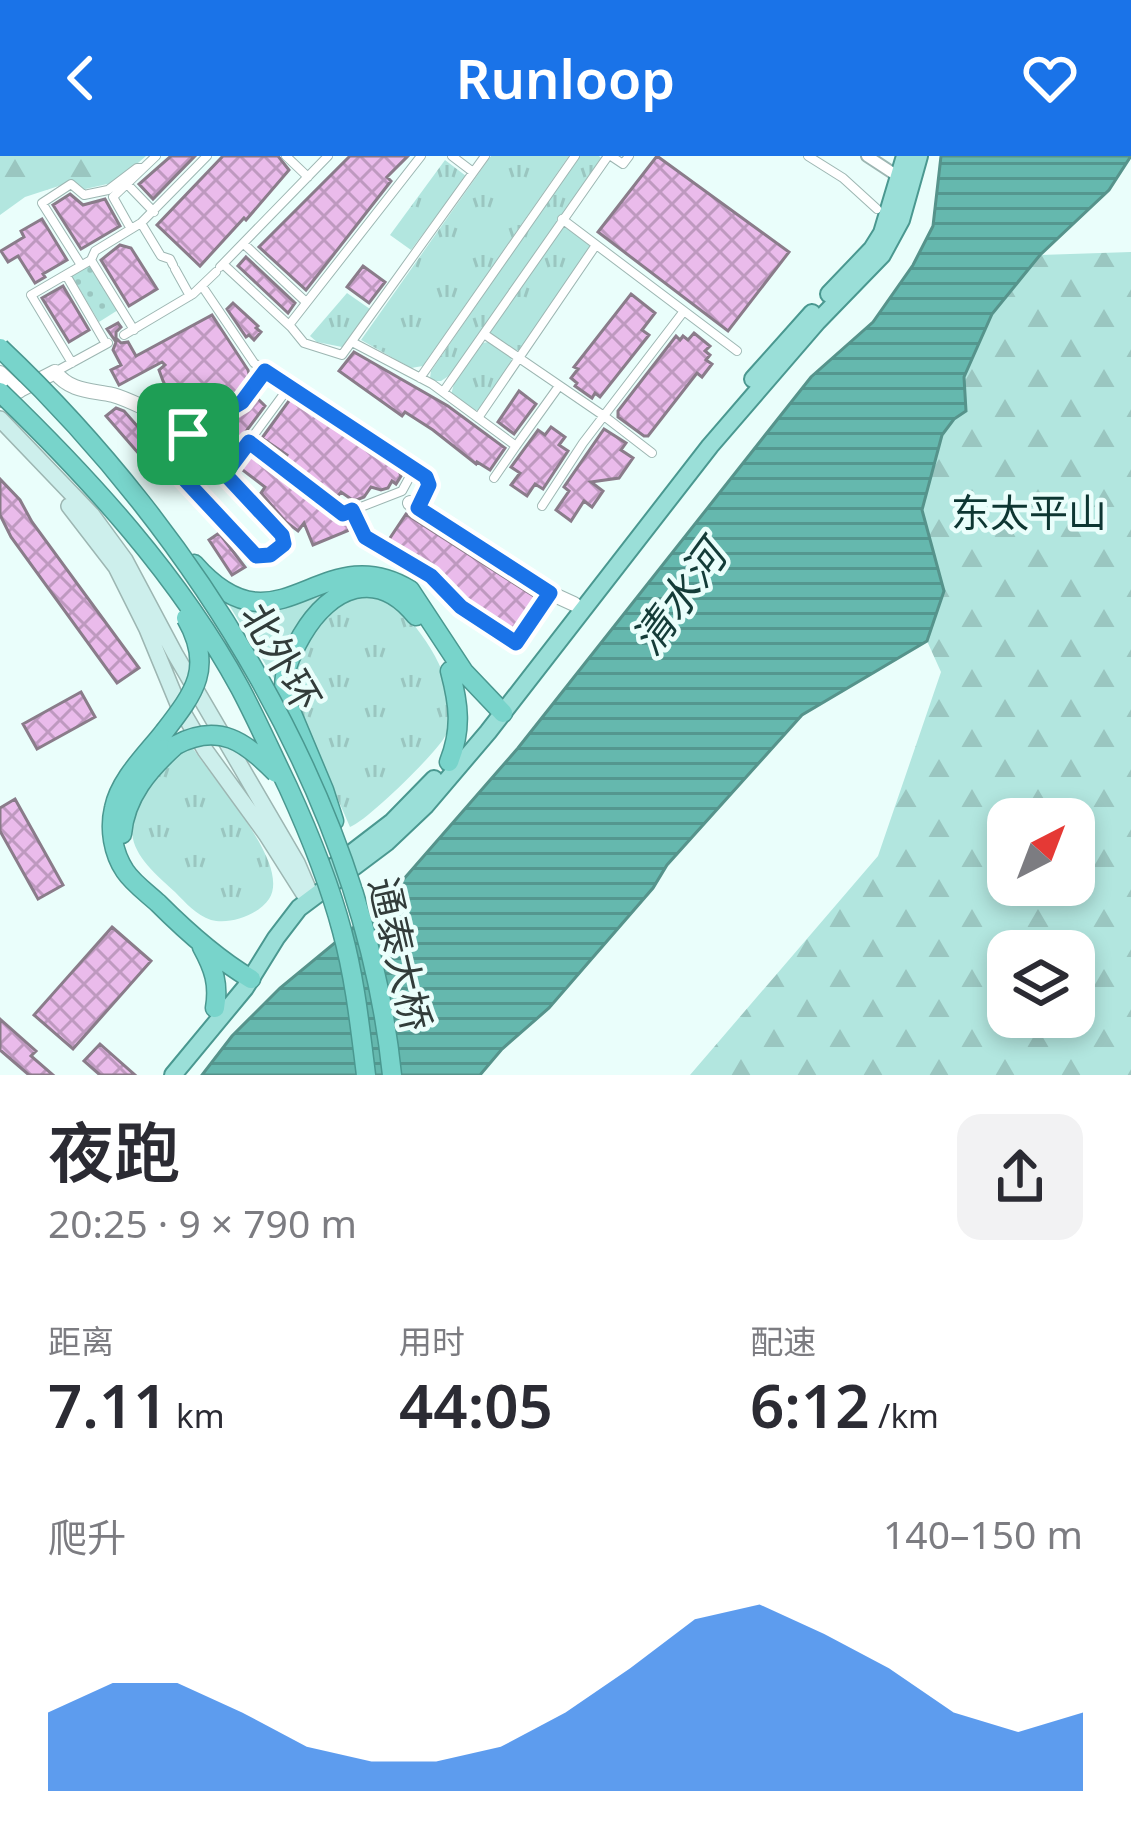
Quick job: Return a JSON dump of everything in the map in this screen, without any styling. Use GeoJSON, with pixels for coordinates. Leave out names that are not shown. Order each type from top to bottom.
{"type":"FeatureCollection","features":[{"type":"Feature","properties":{"kind":"highway","name":"北外环"},"geometry":{"type":"LineString","coordinates":[[0,348],[81,433],[199,583],[284,724],[339,850]]}},
{"type":"Feature","properties":{"kind":"highway","name":"北外环"},"geometry":{"type":"LineString","coordinates":[[6,394],[97,490],[206,632],[238,685],[319,863]]}},
{"type":"Feature","properties":{"kind":"highway"},"geometry":{"type":"LineString","coordinates":[[81,433],[138,492],[203,575],[231,596],[253,603],[282,601],[334,578],[359,574],[381,577],[410,590],[496,714]]}},
{"type":"Feature","properties":{"kind":"highway"},"geometry":{"type":"LineString","coordinates":[[52,442],[164,585],[193,630],[200,653],[198,681],[160,759],[130,799],[122,835],[126,854],[194,925],[249,973]]}},
{"type":"Feature","properties":{"kind":"highway"},"geometry":{"type":"LineString","coordinates":[[339,850],[324,790],[283,686],[296,646],[324,605],[348,590],[364,587],[385,590],[403,601],[450,671],[496,714]]}},
{"type":"Feature","properties":{"kind":"highway"},"geometry":{"type":"LineString","coordinates":[[449,762],[460,723],[450,671]]}},
{"type":"Feature","properties":{"kind":"highway"},"geometry":{"type":"LineString","coordinates":[[215,1008],[215,973],[202,947],[125,871],[114,848],[114,806],[122,786],[170,738],[215,734],[237,741],[286,784]]}},
{"type":"Feature","properties":{"kind":"highway","name":"通泰大桥"},"geometry":{"type":"LineString","coordinates":[[339,850],[363,920],[392,1075]]}},
{"type":"Feature","properties":{"kind":"highway","name":"通泰大桥"},"geometry":{"type":"LineString","coordinates":[[319,863],[356,993],[366,1075]]}},
{"type":"Feature","properties":{"kind":"highway"},"geometry":{"type":"LineString","coordinates":[[191,935],[249,973]]}},
{"type":"Feature","properties":{"kind":"main road"},"geometry":{"type":"LineString","coordinates":[[173,1075],[306,892],[392,822],[496,714],[574,604],[709,431],[789,336],[872,249],[882,233],[905,156]]}},
{"type":"Feature","properties":{"kind":"main road"},"geometry":{"type":"LineString","coordinates":[[306,892],[364,861],[410,822],[710,446],[882,255],[901,220],[919,156]]}},
{"type":"Feature","properties":{"kind":"main road"},"geometry":{"type":"LineString","coordinates":[[0,419],[92,515],[125,560],[298,863],[306,892]]}},
{"type":"Feature","properties":{"kind":"main road"},"geometry":{"type":"LineString","coordinates":[[0,434],[81,519],[116,567],[178,704],[306,892]]}},
{"type":"Feature","properties":{"kind":"main road"},"geometry":{"type":"LineString","coordinates":[[160,1075],[249,973]]}},
{"type":"Feature","properties":{"kind":"street"},"geometry":{"type":"LineString","coordinates":[[157,156],[110,194],[84,195],[71,184],[42,202],[129,332],[202,286],[328,156]]}},
{"type":"Feature","properties":{"kind":"street"},"geometry":{"type":"LineString","coordinates":[[72,362],[31,295],[141,223],[207,156]]}},
{"type":"Feature","properties":{"kind":"street"},"geometry":{"type":"LineString","coordinates":[[286,156],[308,177]]}},
{"type":"Feature","properties":{"kind":"street"},"geometry":{"type":"LineString","coordinates":[[289,325],[421,156]]}},
{"type":"Feature","properties":{"kind":"street"},"geometry":{"type":"LineString","coordinates":[[452,156],[473,172]]}},
{"type":"Feature","properties":{"kind":"street"},"geometry":{"type":"LineString","coordinates":[[220,268],[304,343],[342,355],[485,156]]}},
{"type":"Feature","properties":{"kind":"street"},"geometry":{"type":"LineString","coordinates":[[420,378],[575,156]]}},
{"type":"Feature","properties":{"kind":"street"},"geometry":{"type":"LineString","coordinates":[[442,392],[609,156],[623,164],[629,156]]}},
{"type":"Feature","properties":{"kind":"street"},"geometry":{"type":"LineString","coordinates":[[808,156],[843,178],[877,209]]}},
{"type":"Feature","properties":{"kind":"street"},"geometry":{"type":"LineString","coordinates":[[867,156],[899,177]]}},
{"type":"Feature","properties":{"kind":"street"},"geometry":{"type":"LineString","coordinates":[[110,194],[137,168],[142,169]]}},
{"type":"Feature","properties":{"kind":"street"},"geometry":{"type":"LineString","coordinates":[[127,184],[154,212]]}},
{"type":"Feature","properties":{"kind":"street"},"geometry":{"type":"LineString","coordinates":[[110,194],[131,230]]}},
{"type":"Feature","properties":{"kind":"street"},"geometry":{"type":"LineString","coordinates":[[562,219],[736,351]]}},
{"type":"Feature","properties":{"kind":"street"},"geometry":{"type":"LineString","coordinates":[[141,223],[190,296]]}},
{"type":"Feature","properties":{"kind":"street"},"geometry":{"type":"LineString","coordinates":[[244,244],[306,302]]}},
{"type":"Feature","properties":{"kind":"street"},"geometry":{"type":"LineString","coordinates":[[478,418],[596,245]]}},
{"type":"Feature","properties":{"kind":"street"},"geometry":{"type":"LineString","coordinates":[[0,373],[6,394],[108,343],[66,275]]}},
{"type":"Feature","properties":{"kind":"street"},"geometry":{"type":"LineString","coordinates":[[202,286],[254,363],[426,477],[429,485],[414,505],[574,604]]}},
{"type":"Feature","properties":{"kind":"street"},"geometry":{"type":"LineString","coordinates":[[542,506],[684,311]]}},
{"type":"Feature","properties":{"kind":"street"},"geometry":{"type":"LineString","coordinates":[[484,334],[652,453]]}},
{"type":"Feature","properties":{"kind":"street"},"geometry":{"type":"LineString","coordinates":[[352,342],[420,378],[516,446]]}},
{"type":"Feature","properties":{"kind":"street"},"geometry":{"type":"LineString","coordinates":[[188,434],[242,402],[265,371]]}},
{"type":"Feature","properties":{"kind":"street"},"geometry":{"type":"LineString","coordinates":[[55,372],[65,385],[115,395],[154,412],[188,434],[282,535],[284,544],[279,551],[256,556],[159,452],[154,412]]}},
{"type":"Feature","properties":{"kind":"street"},"geometry":{"type":"LineString","coordinates":[[494,478],[559,386]]}},
{"type":"Feature","properties":{"kind":"street"},"geometry":{"type":"LineString","coordinates":[[225,474],[289,387]]}},
{"type":"Feature","properties":{"kind":"street"},"geometry":{"type":"LineString","coordinates":[[249,442],[343,514],[402,490],[414,470]]}},
{"type":"Feature","properties":{"kind":"street"},"geometry":{"type":"LineString","coordinates":[[352,510],[365,537],[431,576],[461,607],[516,643],[550,593]]}},
{"type":"Feature","properties":{"kind":"green space"},"geometry":{"type":"Polygon","coordinates":[[[0,156],[146,156],[116,182],[81,190],[71,182],[25,197],[0,215],[0,156]]]}},
{"type":"Feature","properties":{"kind":"green space"},"geometry":{"type":"Polygon","coordinates":[[[491,156],[569,156],[423,366],[411,368],[361,340],[491,156]]]}},
{"type":"Feature","properties":{"kind":"green space"},"geometry":{"type":"Polygon","coordinates":[[[579,156],[601,158],[450,375],[434,381],[431,371],[579,156]]]}},
{"type":"Feature","properties":{"kind":"green space"},"geometry":{"type":"Polygon","coordinates":[[[445,160],[466,176],[411,250],[390,235],[445,160]]]}},
{"type":"Feature","properties":{"kind":"green space"},"geometry":{"type":"Polygon","coordinates":[[[566,227],[589,244],[589,250],[516,351],[490,330],[559,229],[566,227]]]}},
{"type":"Feature","properties":{"kind":"green space","name":"东太平山"},"geometry":{"type":"Polygon","coordinates":[[[1131,252],[1131,1075],[690,1075],[878,856],[941,672],[927,641],[944,591],[922,510],[943,432],[966,411],[964,377],[992,314],[1040,255],[1131,252]]]}},
{"type":"Feature","properties":{"kind":"green space"},"geometry":{"type":"Polygon","coordinates":[[[90,264],[118,310],[99,322],[71,275],[90,264]]]}},
{"type":"Feature","properties":{"kind":"green space"},"geometry":{"type":"Polygon","coordinates":[[[347,293],[370,309],[342,347],[317,342],[310,336],[347,293]]]}},
{"type":"Feature","properties":{"kind":"green space"},"geometry":{"type":"Polygon","coordinates":[[[488,342],[512,362],[474,410],[451,395],[454,383],[488,342]]]}},
{"type":"Feature","properties":{"kind":"green space"},"geometry":{"type":"Polygon","coordinates":[[[335,585],[297,628],[275,680],[229,605],[268,613],[335,585]]]}},
{"type":"Feature","properties":{"kind":"green space"},"geometry":{"type":"Polygon","coordinates":[[[354,595],[386,600],[413,624],[435,655],[451,706],[448,730],[438,746],[385,801],[350,827],[292,694],[298,665],[319,624],[354,595]]]}},
{"type":"Feature","properties":{"kind":"green space"},"geometry":{"type":"Polygon","coordinates":[[[192,747],[255,835],[272,872],[269,899],[235,920],[211,920],[192,908],[151,869],[132,835],[146,791],[171,760],[192,747]]]}},
{"type":"Feature","properties":{"kind":"water","name":"清水河"},"geometry":{"type":"Polygon","coordinates":[[[941,156],[1131,156],[1109,190],[1040,255],[992,314],[964,377],[966,411],[942,435],[922,510],[944,591],[927,641],[802,715],[667,865],[653,888],[549,1008],[480,1075],[202,1075],[232,1036],[280,988],[382,904],[518,748],[811,377],[873,322],[913,265],[933,226],[941,156]]]}},
{"type":"Feature","properties":{"kind":"building"},"geometry":{"type":"Polygon","coordinates":[[[171,156],[195,156],[153,199],[139,184],[171,156]]]}},
{"type":"Feature","properties":{"kind":"building"},"geometry":{"type":"Polygon","coordinates":[[[223,156],[278,156],[289,170],[200,266],[157,225],[223,156]]]}},
{"type":"Feature","properties":{"kind":"building"},"geometry":{"type":"Polygon","coordinates":[[[350,156],[408,156],[387,177],[391,181],[306,290],[259,247],[350,156]]]}},
{"type":"Feature","properties":{"kind":"building"},"geometry":{"type":"Polygon","coordinates":[[[657,156],[789,252],[728,331],[598,232],[657,156]]]}},
{"type":"Feature","properties":{"kind":"building"},"geometry":{"type":"Polygon","coordinates":[[[70,194],[83,205],[105,199],[120,226],[81,249],[53,205],[70,194]]]}},
{"type":"Feature","properties":{"kind":"building"},"geometry":{"type":"Polygon","coordinates":[[[42,219],[67,260],[35,283],[18,256],[8,262],[1,251],[42,219]]]}},
{"type":"Feature","properties":{"kind":"building"},"geometry":{"type":"Polygon","coordinates":[[[120,245],[131,248],[157,289],[129,306],[101,260],[120,245]]]}},
{"type":"Feature","properties":{"kind":"building"},"geometry":{"type":"Polygon","coordinates":[[[246,257],[295,303],[288,313],[238,266],[246,257]]]}},
{"type":"Feature","properties":{"kind":"building"},"geometry":{"type":"Polygon","coordinates":[[[363,266],[385,282],[369,303],[347,287],[363,266]]]}},
{"type":"Feature","properties":{"kind":"building"},"geometry":{"type":"Polygon","coordinates":[[[63,286],[89,330],[69,342],[42,298],[63,286]]]}},
{"type":"Feature","properties":{"kind":"building"},"geometry":{"type":"Polygon","coordinates":[[[631,294],[655,313],[642,330],[649,335],[600,397],[595,393],[592,398],[575,386],[571,378],[578,369],[574,367],[631,294]]]}},
{"type":"Feature","properties":{"kind":"building"},"geometry":{"type":"Polygon","coordinates":[[[233,303],[258,326],[261,332],[254,340],[246,337],[227,309],[233,303]]]}},
{"type":"Feature","properties":{"kind":"building"},"geometry":{"type":"Polygon","coordinates":[[[212,315],[248,370],[250,378],[236,396],[190,423],[163,381],[162,362],[119,385],[111,370],[121,365],[113,350],[116,342],[107,329],[118,323],[116,338],[128,342],[136,356],[212,315]]]}},
{"type":"Feature","properties":{"kind":"building"},"geometry":{"type":"Polygon","coordinates":[[[694,333],[710,346],[706,360],[712,364],[702,377],[697,373],[644,436],[618,417],[618,411],[676,336],[688,340],[694,333]]]}},
{"type":"Feature","properties":{"kind":"building"},"geometry":{"type":"Polygon","coordinates":[[[354,352],[448,406],[505,448],[490,470],[339,371],[354,352]]]}},
{"type":"Feature","properties":{"kind":"building"},"geometry":{"type":"Polygon","coordinates":[[[519,391],[536,404],[514,434],[498,422],[519,391]]]}},
{"type":"Feature","properties":{"kind":"building"},"geometry":{"type":"Polygon","coordinates":[[[256,397],[265,406],[227,457],[212,442],[256,397]]]}},
{"type":"Feature","properties":{"kind":"building"},"geometry":{"type":"Polygon","coordinates":[[[291,398],[399,471],[396,484],[392,481],[381,490],[371,487],[354,501],[341,492],[337,497],[285,459],[287,455],[262,438],[291,398]]]}},
{"type":"Feature","properties":{"kind":"building"},"geometry":{"type":"Polygon","coordinates":[[[116,408],[146,436],[147,447],[139,454],[106,416],[116,408]]]}},
{"type":"Feature","properties":{"kind":"building"},"geometry":{"type":"Polygon","coordinates":[[[551,427],[565,437],[559,445],[568,451],[543,489],[535,484],[527,496],[511,485],[520,473],[511,467],[538,430],[545,435],[551,427]]]}},
{"type":"Feature","properties":{"kind":"building"},"geometry":{"type":"Polygon","coordinates":[[[604,429],[626,443],[621,450],[633,458],[619,478],[591,482],[603,491],[592,507],[584,501],[571,521],[556,510],[569,491],[564,487],[604,429]]]}},
{"type":"Feature","properties":{"kind":"building"},"geometry":{"type":"Polygon","coordinates":[[[250,454],[337,522],[349,521],[352,529],[313,545],[304,523],[298,531],[286,522],[261,493],[265,487],[240,468],[250,454]]]}},
{"type":"Feature","properties":{"kind":"building"},"geometry":{"type":"Polygon","coordinates":[[[0,479],[20,500],[139,668],[117,683],[11,537],[0,515],[0,479]]]}},
{"type":"Feature","properties":{"kind":"building"},"geometry":{"type":"Polygon","coordinates":[[[406,514],[537,598],[514,632],[466,601],[435,569],[388,541],[406,514]]]}},
{"type":"Feature","properties":{"kind":"building"},"geometry":{"type":"Polygon","coordinates":[[[219,533],[245,567],[232,575],[209,540],[219,533]]]}},
{"type":"Feature","properties":{"kind":"building"},"geometry":{"type":"Polygon","coordinates":[[[81,692],[95,717],[37,749],[23,724],[81,692]]]}},
{"type":"Feature","properties":{"kind":"building"},"geometry":{"type":"Polygon","coordinates":[[[15,799],[63,885],[38,899],[0,831],[0,808],[15,799]]]}},
{"type":"Feature","properties":{"kind":"building"},"geometry":{"type":"Polygon","coordinates":[[[112,927],[151,961],[73,1049],[34,1015],[112,927]]]}},
{"type":"Feature","properties":{"kind":"building"},"geometry":{"type":"Polygon","coordinates":[[[0,1019],[36,1051],[31,1056],[53,1075],[29,1075],[0,1050],[0,1019]]]}},
{"type":"Feature","properties":{"kind":"building"},"geometry":{"type":"Polygon","coordinates":[[[100,1044],[135,1075],[100,1075],[84,1061],[100,1044]]]}},
{"type":"Feature","properties":{"kind":"route"},"geometry":{"type":"LineString","coordinates":[[265,371],[426,477],[429,485],[418,508],[550,593],[516,643],[461,607],[431,576],[365,537],[352,510],[343,514],[249,442],[225,474],[282,535],[284,544],[270,555],[256,556],[159,452],[154,412],[188,434],[242,402],[265,371]]}}]}
